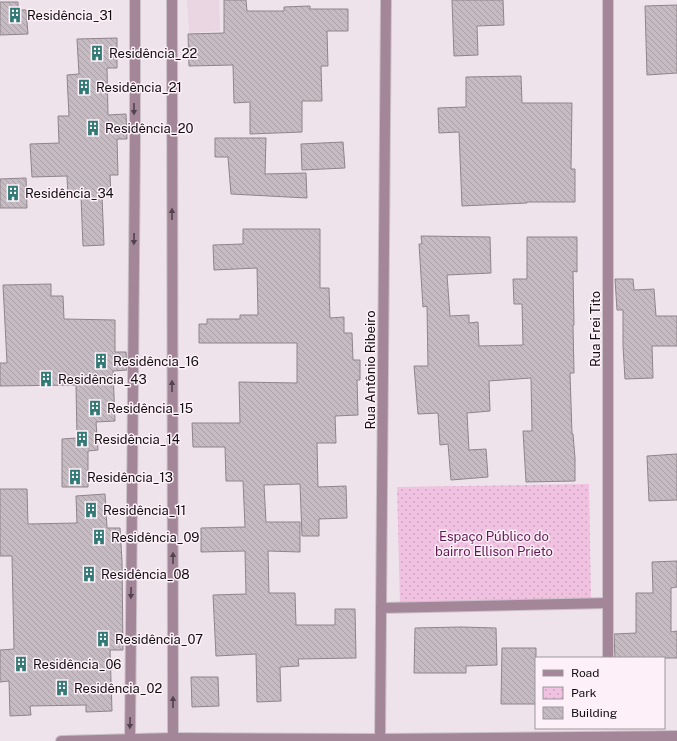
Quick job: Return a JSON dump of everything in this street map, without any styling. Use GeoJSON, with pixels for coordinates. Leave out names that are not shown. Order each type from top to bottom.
{"type":"FeatureCollection","features":[{"type":"Feature","properties":{"kind":"street"},"geometry":{"type":"LineString","coordinates":[[130,740],[135,0]]}},
{"type":"Feature","properties":{"kind":"street"},"geometry":{"type":"LineString","coordinates":[[172,0],[173,740]]}},
{"type":"Feature","properties":{"kind":"street","name":"Rua Antônio Ribeiro"},"geometry":{"type":"LineString","coordinates":[[380,740],[386,0]]}},
{"type":"Feature","properties":{"kind":"street","name":"Rua Frei Tito"},"geometry":{"type":"LineString","coordinates":[[608,0],[608,657]]}},
{"type":"Feature","properties":{"kind":"street"},"geometry":{"type":"LineString","coordinates":[[381,608],[608,603]]}},
{"type":"Feature","properties":{"kind":"street"},"geometry":{"type":"LineString","coordinates":[[61,741],[380,740],[608,735],[677,736]]}},
{"type":"Feature","properties":{"kind":"shaded area"},"geometry":{"type":"Polygon","coordinates":[[[187,0],[219,0],[220,31],[189,33],[187,0]]]}},
{"type":"Feature","properties":{"kind":"green space","name":"Espaço Público do bairro Ellison Prieto"},"geometry":{"type":"Polygon","coordinates":[[[589,484],[591,601],[400,604],[397,487],[589,484]]]}},
{"type":"Feature","properties":{"kind":"building"},"geometry":{"type":"Polygon","coordinates":[[[224,0],[246,0],[247,11],[284,11],[284,7],[310,6],[310,9],[348,9],[348,31],[327,31],[328,66],[321,66],[322,101],[302,101],[302,132],[250,134],[250,102],[234,103],[233,65],[189,66],[188,34],[224,33],[224,0]]]}},
{"type":"Feature","properties":{"kind":"building"},"geometry":{"type":"Polygon","coordinates":[[[452,0],[503,0],[504,25],[477,26],[478,55],[454,56],[452,0]]]}},
{"type":"Feature","properties":{"kind":"building"},"geometry":{"type":"Polygon","coordinates":[[[0,2],[18,2],[18,10],[26,10],[28,34],[0,35],[0,2]]]}},
{"type":"Feature","properties":{"kind":"building"},"geometry":{"type":"Polygon","coordinates":[[[677,5],[677,73],[647,75],[645,6],[677,5]]]}},
{"type":"Feature","properties":{"kind":"building"},"geometry":{"type":"Polygon","coordinates":[[[117,38],[117,68],[107,68],[108,115],[126,114],[127,139],[117,139],[118,175],[110,175],[111,196],[102,196],[104,245],[83,246],[81,197],[68,197],[67,176],[32,177],[30,144],[59,143],[58,116],[69,116],[67,75],[79,74],[77,39],[117,38]]]}},
{"type":"Feature","properties":{"kind":"building"},"geometry":{"type":"Polygon","coordinates":[[[521,76],[522,103],[572,103],[571,169],[575,169],[575,202],[527,202],[462,206],[459,132],[439,133],[438,108],[466,107],[466,77],[521,76]]]}},
{"type":"Feature","properties":{"kind":"building"},"geometry":{"type":"Polygon","coordinates":[[[215,138],[266,138],[265,174],[306,173],[307,198],[231,194],[228,157],[215,157],[215,138]]]}},
{"type":"Feature","properties":{"kind":"building"},"geometry":{"type":"Polygon","coordinates":[[[343,142],[345,168],[302,170],[301,144],[343,142]]]}},
{"type":"Feature","properties":{"kind":"building","name":"Residência_34"},"geometry":{"type":"Polygon","coordinates":[[[26,178],[27,208],[0,208],[0,179],[26,178]]]}},
{"type":"Feature","properties":{"kind":"building"},"geometry":{"type":"Polygon","coordinates":[[[243,229],[320,229],[320,288],[329,288],[330,318],[344,317],[344,333],[352,333],[353,360],[360,360],[360,380],[357,380],[358,415],[335,416],[336,443],[317,443],[318,487],[346,486],[347,518],[319,519],[319,536],[302,536],[300,484],[264,485],[266,522],[300,522],[300,552],[268,551],[269,593],[295,593],[296,625],[335,625],[335,609],[355,609],[356,658],[298,659],[299,666],[280,667],[281,701],[257,702],[256,654],[216,656],[213,595],[246,594],[245,551],[201,552],[201,528],[245,527],[243,481],[226,481],[225,447],[193,447],[192,423],[240,423],[239,382],[297,383],[297,343],[199,343],[199,324],[207,324],[207,319],[240,319],[240,315],[258,315],[257,268],[214,270],[213,245],[243,244],[243,229]]]}},
{"type":"Feature","properties":{"kind":"building"},"geometry":{"type":"Polygon","coordinates":[[[421,236],[490,237],[491,273],[447,275],[450,316],[469,315],[469,323],[478,322],[479,346],[523,345],[522,304],[514,304],[513,279],[527,279],[527,237],[577,237],[577,272],[573,271],[574,373],[570,373],[575,481],[526,482],[523,431],[532,431],[531,378],[489,381],[490,411],[467,413],[469,450],[486,449],[488,477],[451,480],[448,444],[440,445],[438,413],[418,414],[414,366],[428,366],[427,306],[423,307],[419,244],[422,244],[421,236]]]}},
{"type":"Feature","properties":{"kind":"building"},"geometry":{"type":"Polygon","coordinates":[[[615,279],[633,279],[634,290],[654,289],[656,316],[677,316],[677,346],[652,346],[653,378],[625,379],[623,310],[617,310],[615,279]]]}},
{"type":"Feature","properties":{"kind":"building"},"geometry":{"type":"Polygon","coordinates":[[[51,284],[51,296],[63,296],[64,319],[115,320],[115,352],[126,352],[127,370],[113,371],[115,421],[96,422],[98,450],[88,451],[88,487],[62,487],[62,439],[77,438],[76,385],[0,386],[0,363],[7,363],[3,285],[51,284]]]}},
{"type":"Feature","properties":{"kind":"building"},"geometry":{"type":"Polygon","coordinates":[[[677,454],[677,500],[649,501],[647,456],[677,454]]]}},
{"type":"Feature","properties":{"kind":"building"},"geometry":{"type":"Polygon","coordinates":[[[0,489],[27,489],[28,524],[77,523],[76,496],[105,494],[107,528],[120,528],[122,561],[123,650],[110,650],[112,711],[86,712],[86,705],[30,706],[31,715],[10,716],[9,681],[0,682],[0,650],[14,649],[12,556],[0,556],[0,489]]]}},
{"type":"Feature","properties":{"kind":"building"},"geometry":{"type":"Polygon","coordinates":[[[677,561],[677,587],[671,588],[671,632],[677,631],[677,658],[615,657],[614,634],[636,633],[636,593],[653,593],[652,562],[677,561]]]}},
{"type":"Feature","properties":{"kind":"building"},"geometry":{"type":"Polygon","coordinates":[[[415,628],[496,628],[497,665],[466,666],[466,673],[414,673],[415,628]]]}},
{"type":"Feature","properties":{"kind":"building"},"geometry":{"type":"Polygon","coordinates":[[[502,648],[536,648],[535,704],[501,704],[502,648]]]}},
{"type":"Feature","properties":{"kind":"building"},"geometry":{"type":"Polygon","coordinates":[[[191,677],[218,677],[219,706],[192,707],[191,677]]]}},
{"type":"Feature","properties":{"kind":"place","name":"Residência_31"},"geometry":{"type":"Point","coordinates":[15,15]}},
{"type":"Feature","properties":{"kind":"place","name":"Residência_22"},"geometry":{"type":"Point","coordinates":[97,53]}},
{"type":"Feature","properties":{"kind":"place","name":"Residência_21"},"geometry":{"type":"Point","coordinates":[84,87]}},
{"type":"Feature","properties":{"kind":"place","name":"Residência_20"},"geometry":{"type":"Point","coordinates":[93,128]}},
{"type":"Feature","properties":{"kind":"place","name":"Residência_34"},"geometry":{"type":"Point","coordinates":[13,193]}},
{"type":"Feature","properties":{"kind":"place","name":"Residência_16"},"geometry":{"type":"Point","coordinates":[101,361]}},
{"type":"Feature","properties":{"kind":"place","name":"Residência_43"},"geometry":{"type":"Point","coordinates":[46,379]}},
{"type":"Feature","properties":{"kind":"place","name":"Residência_15"},"geometry":{"type":"Point","coordinates":[95,408]}},
{"type":"Feature","properties":{"kind":"place","name":"Residência_14"},"geometry":{"type":"Point","coordinates":[82,439]}},
{"type":"Feature","properties":{"kind":"place","name":"Residência_13"},"geometry":{"type":"Point","coordinates":[75,477]}},
{"type":"Feature","properties":{"kind":"place","name":"Residência_11"},"geometry":{"type":"Point","coordinates":[91,510]}},
{"type":"Feature","properties":{"kind":"place","name":"Residência_09"},"geometry":{"type":"Point","coordinates":[99,537]}},
{"type":"Feature","properties":{"kind":"place","name":"Residência_08"},"geometry":{"type":"Point","coordinates":[89,574]}},
{"type":"Feature","properties":{"kind":"place","name":"Residência_07"},"geometry":{"type":"Point","coordinates":[103,639]}},
{"type":"Feature","properties":{"kind":"place","name":"Residência_06"},"geometry":{"type":"Point","coordinates":[21,664]}},
{"type":"Feature","properties":{"kind":"place","name":"Residência_02"},"geometry":{"type":"Point","coordinates":[62,688]}}]}
